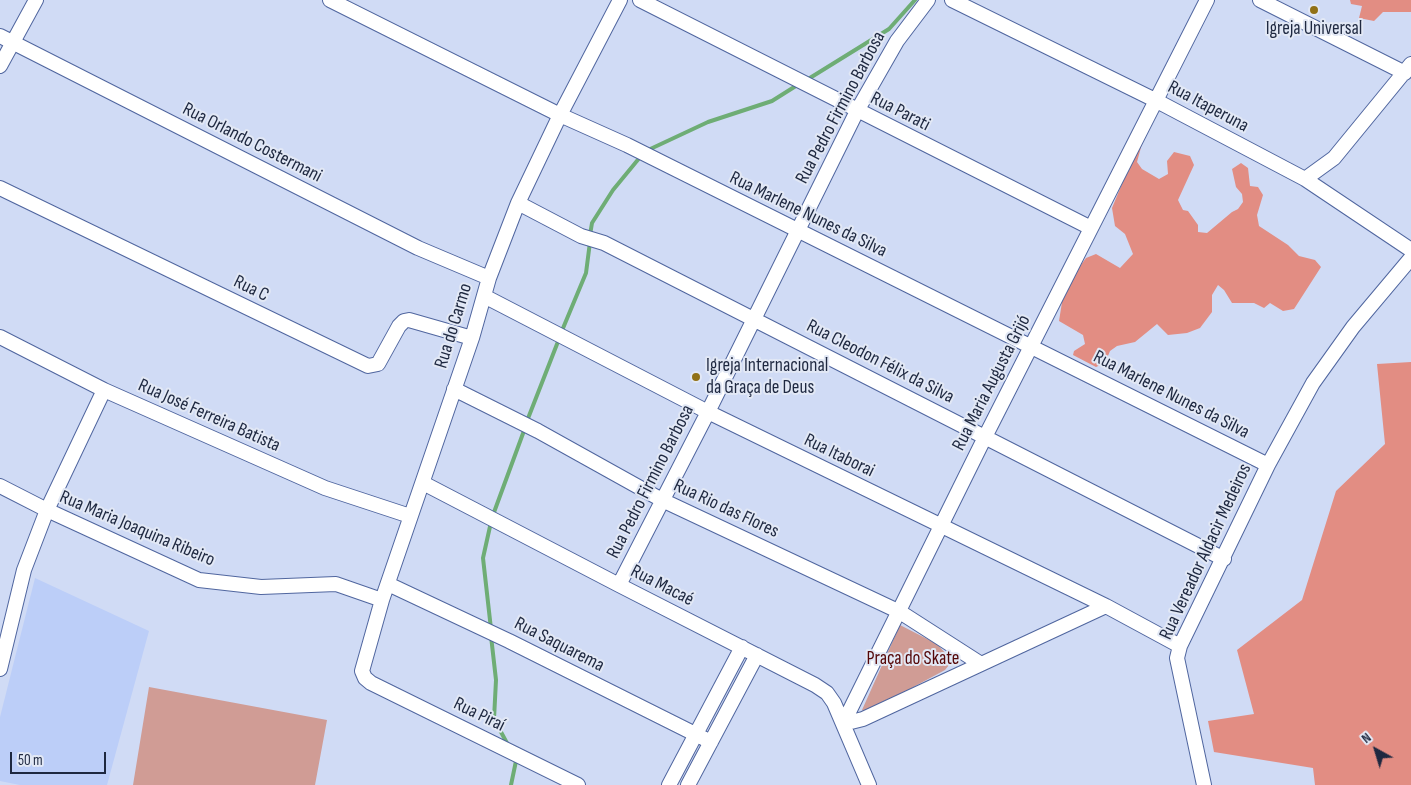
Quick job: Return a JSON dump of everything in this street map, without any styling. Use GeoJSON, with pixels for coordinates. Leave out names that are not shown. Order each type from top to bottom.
{"type":"FeatureCollection","features":[{"type":"Feature","properties":{"kind":"street"},"geometry":{"type":"LineString","coordinates":[[0,66],[6,39],[36,0]]}},
{"type":"Feature","properties":{"kind":"street","name":"Rua Marlene Nunes da Silva"},"geometry":{"type":"LineString","coordinates":[[330,0],[560,115],[627,145],[1268,465]]}},
{"type":"Feature","properties":{"kind":"street","name":"Rua do Carmo"},"geometry":{"type":"LineString","coordinates":[[365,678],[362,671],[382,600],[472,338],[489,278],[518,203],[560,115],[620,0]]}},
{"type":"Feature","properties":{"kind":"street","name":"Rua Parati"},"geometry":{"type":"LineString","coordinates":[[640,0],[858,112],[1091,228]]}},
{"type":"Feature","properties":{"kind":"street","name":"Rua Pedro Firmino Barbosa"},"geometry":{"type":"LineString","coordinates":[[619,586],[858,112],[897,41],[928,0]]}},
{"type":"Feature","properties":{"kind":"street","name":"Rua Itaperuna"},"geometry":{"type":"LineString","coordinates":[[952,0],[1155,100],[1305,179],[1411,250]]}},
{"type":"Feature","properties":{"kind":"street","name":"Rua Maria Augusta Grijó"},"geometry":{"type":"LineString","coordinates":[[843,724],[985,437],[1207,0]]}},
{"type":"Feature","properties":{"kind":"street"},"geometry":{"type":"LineString","coordinates":[[1260,0],[1408,68],[1334,158],[1305,179]]}},
{"type":"Feature","properties":{"kind":"street","name":"Rua Orlando Costermani"},"geometry":{"type":"LineString","coordinates":[[6,39],[418,248],[489,278]]}},
{"type":"Feature","properties":{"kind":"street","name":"Rua C"},"geometry":{"type":"LineString","coordinates":[[0,188],[368,366],[378,364],[399,326],[409,320],[472,338]]}},
{"type":"Feature","properties":{"kind":"street","name":"Rua Cleodon Félix da Silva"},"geometry":{"type":"LineString","coordinates":[[518,203],[581,236],[604,242],[1224,559]]}},
{"type":"Feature","properties":{"kind":"street","name":"Rua Vereador Aldacir Medeiros"},"geometry":{"type":"LineString","coordinates":[[1204,785],[1177,658],[1180,646],[1224,559],[1268,465],[1313,383],[1330,357],[1411,258]]}},
{"type":"Feature","properties":{"kind":"street","name":"Rua Itaborai"},"geometry":{"type":"LineString","coordinates":[[484,296],[708,412],[1106,606],[1180,646]]}},
{"type":"Feature","properties":{"kind":"street","name":"Rua José Ferreira Batista"},"geometry":{"type":"LineString","coordinates":[[0,337],[104,390],[325,488],[410,516]]}},
{"type":"Feature","properties":{"kind":"street","name":"Rua Rio das Flores"},"geometry":{"type":"LineString","coordinates":[[454,389],[512,417],[662,500],[900,612],[981,664]]}},
{"type":"Feature","properties":{"kind":"street"},"geometry":{"type":"LineString","coordinates":[[0,669],[24,570],[47,510],[104,390]]}},
{"type":"Feature","properties":{"kind":"street","name":"Rua Macaé"},"geometry":{"type":"LineString","coordinates":[[423,483],[619,586],[742,647],[827,693],[843,724]]}},
{"type":"Feature","properties":{"kind":"street","name":"Rua Maria Joaquina Ribeiro"},"geometry":{"type":"LineString","coordinates":[[0,486],[47,510],[199,580],[261,587],[336,584],[382,600]]}},
{"type":"Feature","properties":{"kind":"street","name":"Rua Saquarema"},"geometry":{"type":"LineString","coordinates":[[388,584],[485,629],[711,742]]}},
{"type":"Feature","properties":{"kind":"street"},"geometry":{"type":"LineString","coordinates":[[869,785],[843,724],[863,719],[1106,606]]}},
{"type":"Feature","properties":{"kind":"street"},"geometry":{"type":"LineString","coordinates":[[669,785],[742,647]]}},
{"type":"Feature","properties":{"kind":"street"},"geometry":{"type":"LineString","coordinates":[[688,785],[757,655]]}},
{"type":"Feature","properties":{"kind":"street","name":"Rua Piraí"},"geometry":{"type":"LineString","coordinates":[[365,678],[578,785]]}},
{"type":"Feature","properties":{"kind":"shaded area"},"geometry":{"type":"Polygon","coordinates":[[[1350,0],[1411,0],[1411,12],[1383,12],[1374,21],[1359,18],[1362,6],[1351,4],[1350,0]]]}},
{"type":"Feature","properties":{"kind":"shaded area"},"geometry":{"type":"Polygon","coordinates":[[[1143,140],[1137,162],[1142,169],[1159,179],[1168,174],[1167,161],[1174,152],[1190,156],[1194,165],[1178,200],[1183,210],[1188,211],[1198,225],[1198,232],[1207,233],[1238,209],[1243,202],[1242,194],[1236,187],[1232,169],[1241,163],[1248,168],[1250,186],[1258,187],[1263,195],[1257,215],[1259,226],[1288,245],[1299,256],[1315,260],[1321,267],[1294,309],[1283,311],[1270,303],[1264,308],[1254,303],[1232,303],[1224,290],[1218,285],[1212,295],[1212,312],[1200,328],[1187,333],[1168,335],[1157,324],[1135,342],[1117,346],[1110,351],[1105,363],[1096,367],[1073,355],[1074,351],[1085,344],[1083,335],[1059,321],[1063,296],[1072,277],[1086,258],[1096,254],[1120,268],[1133,254],[1125,234],[1115,226],[1112,208],[1124,179],[1122,171],[1143,140]]]}},
{"type":"Feature","properties":{"kind":"shaded area"},"geometry":{"type":"Polygon","coordinates":[[[1411,362],[1411,785],[1315,785],[1313,768],[1214,752],[1208,721],[1254,714],[1237,650],[1302,600],[1336,491],[1385,444],[1377,364],[1411,362]]]}},
{"type":"Feature","properties":{"kind":"shaded area"},"geometry":{"type":"Polygon","coordinates":[[[35,578],[149,631],[107,785],[20,785],[0,781],[0,717],[35,578]]]}},
{"type":"Feature","properties":{"kind":"green space","name":"Praça do Skate"},"geometry":{"type":"Polygon","coordinates":[[[900,625],[937,644],[948,656],[949,665],[945,670],[865,713],[862,710],[900,625]]]}},
{"type":"Feature","properties":{"kind":"green space"},"geometry":{"type":"Polygon","coordinates":[[[149,687],[327,720],[315,785],[133,785],[149,687]]]}},
{"type":"Feature","properties":{"kind":"waterway"},"geometry":{"type":"LineString","coordinates":[[805,81],[889,29],[915,0]]}},
{"type":"Feature","properties":{"kind":"waterway"},"geometry":{"type":"LineString","coordinates":[[646,151],[708,122],[772,101],[799,84]]}},
{"type":"Feature","properties":{"kind":"waterway"},"geometry":{"type":"LineString","coordinates":[[590,235],[592,223],[613,190],[641,156]]}},
{"type":"Feature","properties":{"kind":"waterway"},"geometry":{"type":"LineString","coordinates":[[561,333],[586,273],[590,242]]}},
{"type":"Feature","properties":{"kind":"waterway"},"geometry":{"type":"LineString","coordinates":[[527,421],[559,339]]}},
{"type":"Feature","properties":{"kind":"waterway"},"geometry":{"type":"LineString","coordinates":[[493,515],[525,428]]}},
{"type":"Feature","properties":{"kind":"waterway"},"geometry":{"type":"LineString","coordinates":[[491,522],[483,558],[491,629]]}},
{"type":"Feature","properties":{"kind":"waterway"},"geometry":{"type":"LineString","coordinates":[[491,636],[496,680],[494,719],[508,745]]}},
{"type":"Feature","properties":{"kind":"waterway"},"geometry":{"type":"LineString","coordinates":[[511,785],[516,761],[514,758]]}},
{"type":"Feature","properties":{"kind":"place","name":"Igreja Universal"},"geometry":{"type":"Point","coordinates":[1314,10]}},
{"type":"Feature","properties":{"kind":"place","name":"Igreja Internacional da Graça de Deus"},"geometry":{"type":"Point","coordinates":[696,377]}}]}
